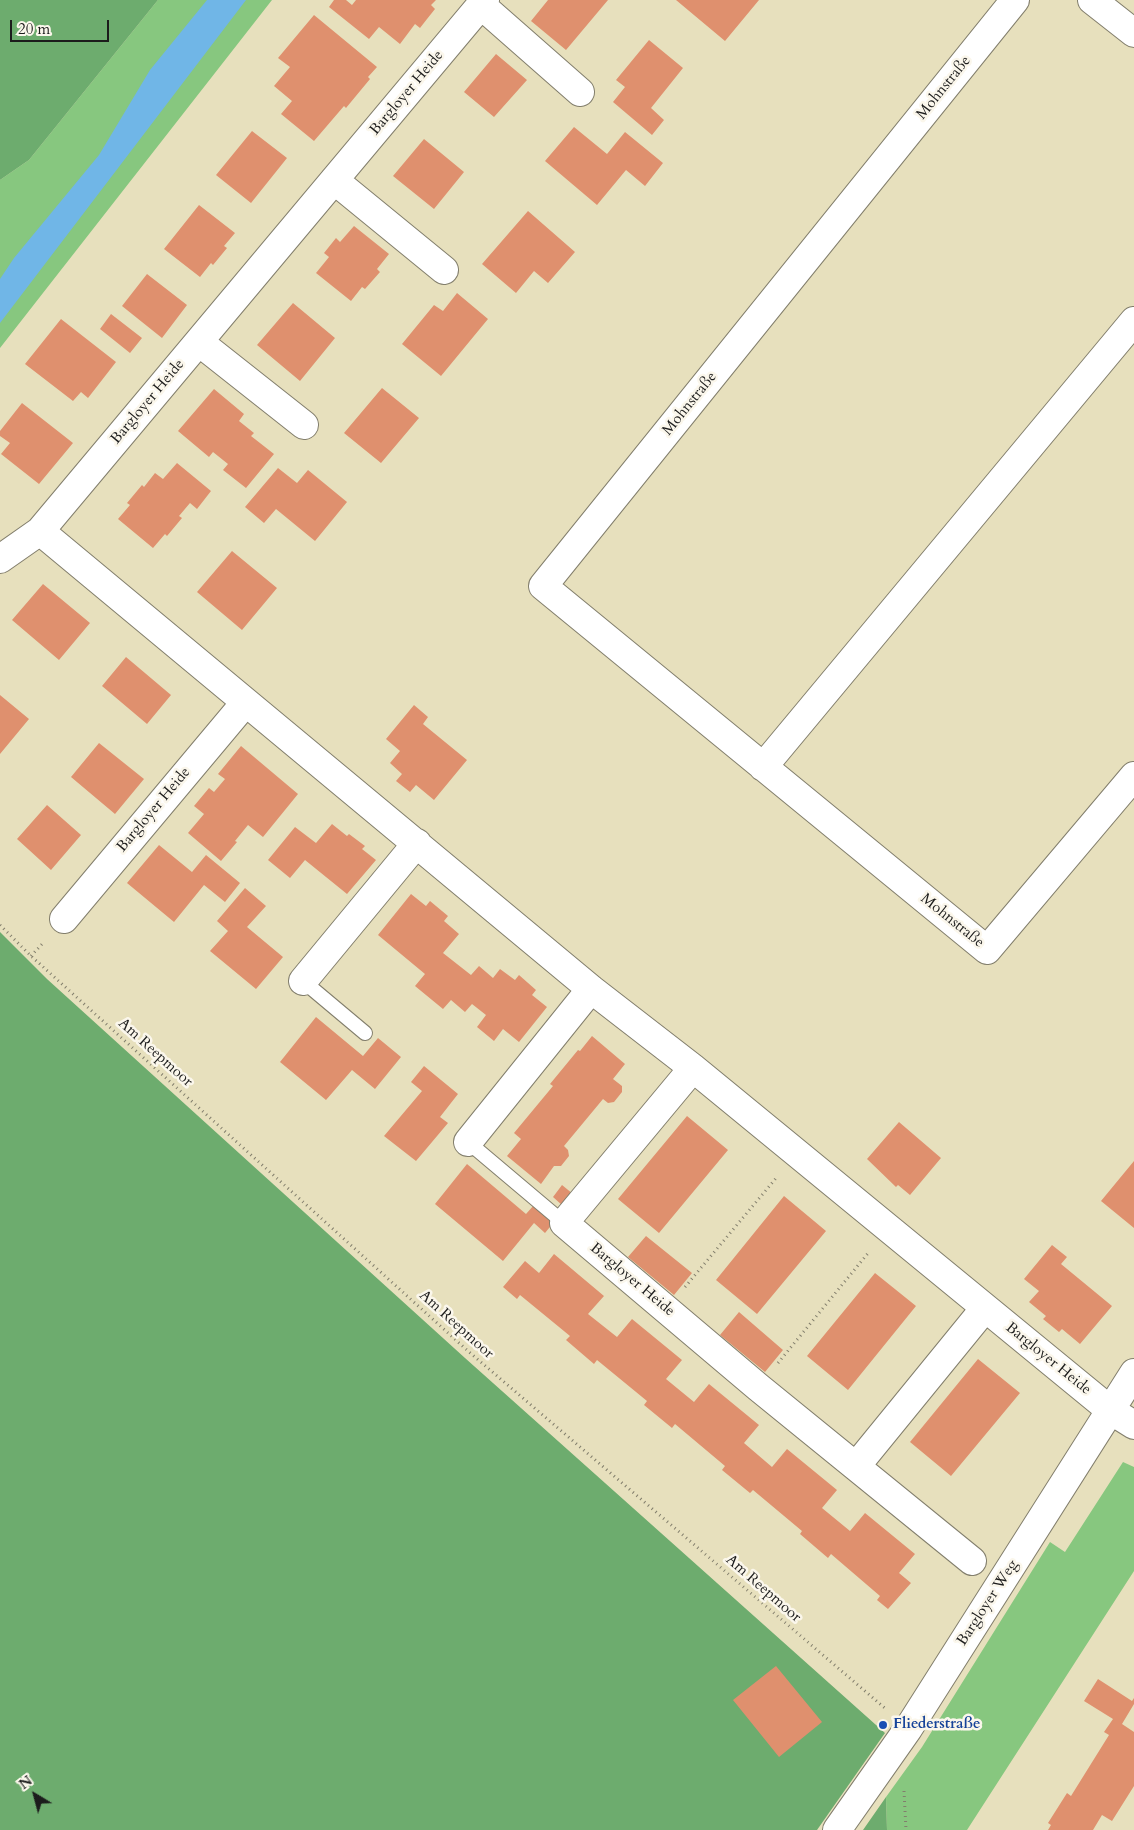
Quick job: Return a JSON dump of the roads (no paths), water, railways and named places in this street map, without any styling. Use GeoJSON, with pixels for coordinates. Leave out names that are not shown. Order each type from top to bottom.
{"type":"FeatureCollection","features":[{"type":"Feature","properties":{"kind":"street","name":"Mohnstraße"},"geometry":{"type":"LineString","coordinates":[[1015,0],[544,586],[987,950],[1134,776]]}},
{"type":"Feature","properties":{"kind":"street"},"geometry":{"type":"LineString","coordinates":[[1092,0],[1134,33]]}},
{"type":"Feature","properties":{"kind":"street","name":"Bargloyer Heide"},"geometry":{"type":"LineString","coordinates":[[0,559],[40,531],[483,3],[580,92]]}},
{"type":"Feature","properties":{"kind":"street"},"geometry":{"type":"LineString","coordinates":[[334,180],[444,270]]}},
{"type":"Feature","properties":{"kind":"street"},"geometry":{"type":"LineString","coordinates":[[764,767],[1134,321]]}},
{"type":"Feature","properties":{"kind":"street"},"geometry":{"type":"LineString","coordinates":[[199,342],[304,425]]}},
{"type":"Feature","properties":{"kind":"street","name":"Bargloyer Heide"},"geometry":{"type":"LineString","coordinates":[[40,531],[591,989],[693,1068],[1110,1410]]}},
{"type":"Feature","properties":{"kind":"street","name":"Bargloyer Heide"},"geometry":{"type":"LineString","coordinates":[[64,918],[245,703]]}},
{"type":"Feature","properties":{"kind":"street"},"geometry":{"type":"LineString","coordinates":[[303,981],[416,843]]}},
{"type":"Feature","properties":{"kind":"street"},"geometry":{"type":"LineString","coordinates":[[468,1142],[591,989]]}},
{"type":"Feature","properties":{"kind":"street"},"geometry":{"type":"LineString","coordinates":[[564,1223],[693,1068]]}},
{"type":"Feature","properties":{"kind":"street","name":"Bargloyer Heide"},"geometry":{"type":"LineString","coordinates":[[564,1223],[667,1308],[758,1387],[972,1561]]}},
{"type":"Feature","properties":{"kind":"street"},"geometry":{"type":"LineString","coordinates":[[857,1466],[985,1308]]}},
{"type":"Feature","properties":{"kind":"street","name":"Bargloyer Weg"},"geometry":{"type":"LineString","coordinates":[[837,1830],[908,1729],[1134,1373]]}},
{"type":"Feature","properties":{"kind":"street"},"geometry":{"type":"LineString","coordinates":[[1110,1410],[1134,1425]]}},
{"type":"Feature","properties":{"kind":"lane"},"geometry":{"type":"LineString","coordinates":[[303,981],[365,1033]]}},
{"type":"Feature","properties":{"kind":"lane"},"geometry":{"type":"LineString","coordinates":[[468,1142],[564,1223]]}},
{"type":"Feature","properties":{"kind":"water"},"geometry":{"type":"Polygon","coordinates":[[[207,0],[246,0],[0,323],[0,279],[14,258],[99,155],[150,70],[207,0]]]}},
{"type":"Feature","properties":{"kind":"place","name":"Fliederstraße"},"geometry":{"type":"Point","coordinates":[883,1725]}}]}
